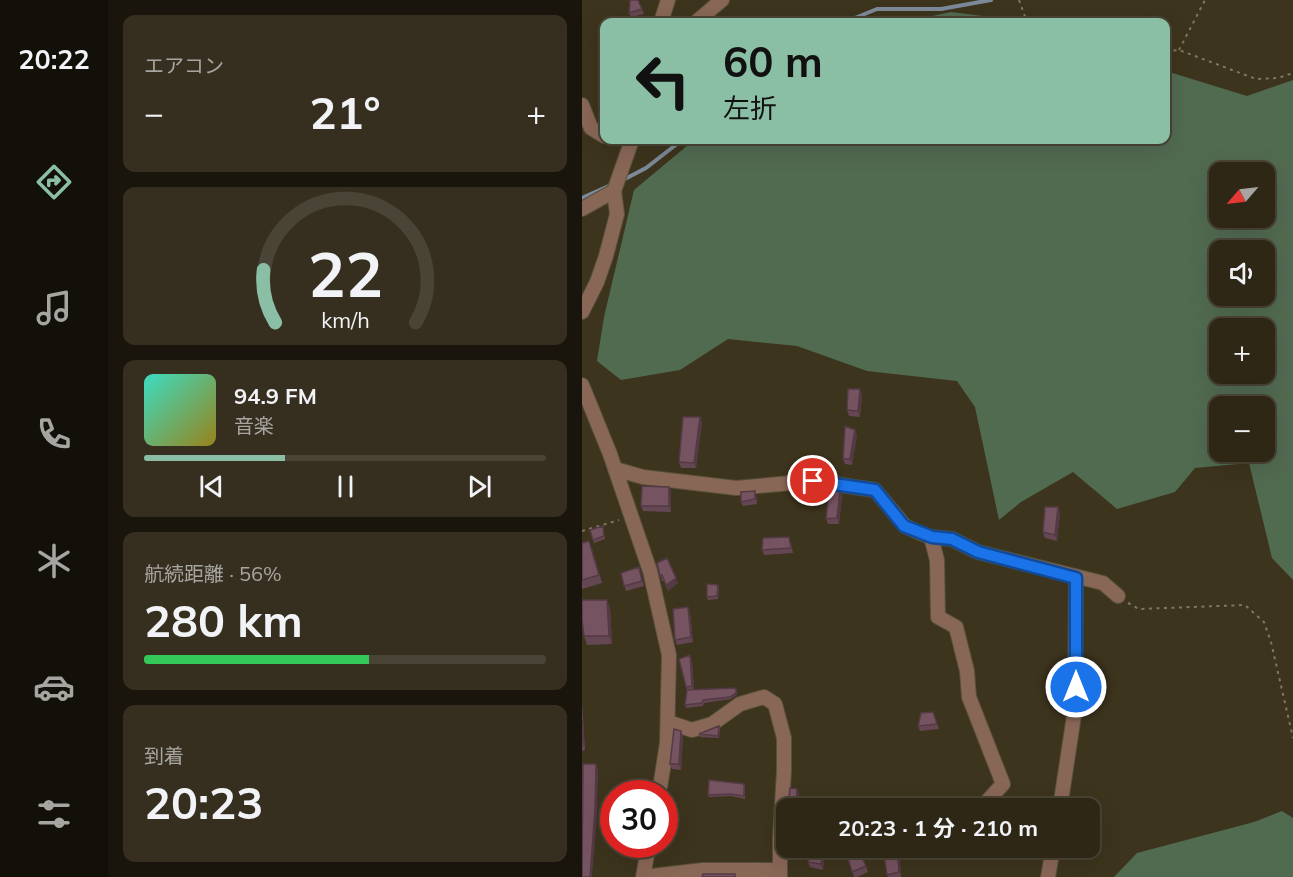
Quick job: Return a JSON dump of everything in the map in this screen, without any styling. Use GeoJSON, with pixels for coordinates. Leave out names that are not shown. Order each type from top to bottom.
{"type":"FeatureCollection","features":[{"type":"Feature","properties":{"kind":"street"},"geometry":{"type":"LineString","coordinates":[[667,18],[668,0]]}},
{"type":"Feature","properties":{"kind":"street"},"geometry":{"type":"LineString","coordinates":[[701,18],[722,0]]}},
{"type":"Feature","properties":{"kind":"street"},"geometry":{"type":"LineString","coordinates":[[582,105],[591,128],[600,134]]}},
{"type":"Feature","properties":{"kind":"street"},"geometry":{"type":"LineString","coordinates":[[582,312],[602,269],[617,214],[614,191],[626,144]]}},
{"type":"Feature","properties":{"kind":"street"},"geometry":{"type":"LineString","coordinates":[[582,209],[614,191]]}},
{"type":"Feature","properties":{"kind":"street"},"geometry":{"type":"LineString","coordinates":[[583,390],[615,469],[650,571],[669,655],[667,743],[661,780]]}},
{"type":"Feature","properties":{"kind":"street"},"geometry":{"type":"LineString","coordinates":[[615,469],[643,477],[736,488],[813,481],[875,490],[904,526],[932,537],[952,539],[978,552],[1103,583],[1118,596]]}},
{"type":"Feature","properties":{"kind":"street"},"geometry":{"type":"LineString","coordinates":[[932,537],[937,560],[938,618],[956,627],[967,670],[969,697],[1003,784],[990,798]]}},
{"type":"Feature","properties":{"kind":"street"},"geometry":{"type":"LineString","coordinates":[[1062,798],[1076,709],[1076,578]]}},
{"type":"Feature","properties":{"kind":"street"},"geometry":{"type":"LineString","coordinates":[[668,722],[692,730],[712,724],[740,704],[764,697],[775,704],[784,738],[784,798]]}},
{"type":"Feature","properties":{"kind":"street"},"geometry":{"type":"LineString","coordinates":[[646,858],[643,877],[703,870],[780,873],[781,858]]}},
{"type":"Feature","properties":{"kind":"street"},"geometry":{"type":"LineString","coordinates":[[1048,877],[1051,858]]}},
{"type":"Feature","properties":{"kind":"path"},"geometry":{"type":"LineString","coordinates":[[1179,50],[1205,0]]}},
{"type":"Feature","properties":{"kind":"path"},"geometry":{"type":"LineString","coordinates":[[1019,1],[1025,18]]}},
{"type":"Feature","properties":{"kind":"path"},"geometry":{"type":"LineString","coordinates":[[1170,51],[1179,50],[1256,79],[1278,78],[1293,73]]}},
{"type":"Feature","properties":{"kind":"path"},"geometry":{"type":"LineString","coordinates":[[582,531],[632,516]]}},
{"type":"Feature","properties":{"kind":"path"},"geometry":{"type":"LineString","coordinates":[[1118,596],[1139,609],[1245,605],[1264,622],[1271,642],[1293,738]]}},
{"type":"Feature","properties":{"kind":"green space"},"geometry":{"type":"Polygon","coordinates":[[[951,12],[999,18],[923,18],[951,12]]]}},
{"type":"Feature","properties":{"kind":"green space"},"geometry":{"type":"Polygon","coordinates":[[[1170,72],[1247,96],[1293,80],[1293,580],[1272,558],[1249,463],[1195,468],[1175,492],[1117,509],[1073,472],[1021,502],[999,520],[975,407],[957,381],[867,371],[797,346],[728,339],[680,370],[621,380],[597,361],[604,317],[634,190],[689,144],[1170,144],[1170,72]]]}},
{"type":"Feature","properties":{"kind":"green space"},"geometry":{"type":"Polygon","coordinates":[[[1282,811],[1293,818],[1293,877],[1114,877],[1137,853],[1254,822],[1282,811]]]}},
{"type":"Feature","properties":{"kind":"building"},"geometry":{"type":"Polygon","coordinates":[[[630,0],[638,0],[642,9],[629,13],[630,0]]]}},
{"type":"Feature","properties":{"kind":"building"},"geometry":{"type":"Polygon","coordinates":[[[848,389],[860,389],[858,411],[847,410],[848,389]]]}},
{"type":"Feature","properties":{"kind":"building"},"geometry":{"type":"Polygon","coordinates":[[[683,417],[700,417],[694,463],[679,462],[683,417]]]}},
{"type":"Feature","properties":{"kind":"building"},"geometry":{"type":"Polygon","coordinates":[[[845,426],[855,430],[850,459],[843,459],[845,426]]]}},
{"type":"Feature","properties":{"kind":"building"},"geometry":{"type":"Polygon","coordinates":[[[642,486],[669,487],[669,506],[641,506],[642,486]]]}},
{"type":"Feature","properties":{"kind":"building"},"geometry":{"type":"Polygon","coordinates":[[[829,489],[840,489],[837,518],[826,519],[829,489]]]}},
{"type":"Feature","properties":{"kind":"building"},"geometry":{"type":"Polygon","coordinates":[[[755,491],[755,499],[741,502],[741,492],[755,491]]]}},
{"type":"Feature","properties":{"kind":"building"},"geometry":{"type":"Polygon","coordinates":[[[1045,507],[1058,507],[1055,535],[1043,532],[1045,507]]]}},
{"type":"Feature","properties":{"kind":"building"},"geometry":{"type":"Polygon","coordinates":[[[603,526],[604,536],[593,540],[590,530],[603,526]]]}},
{"type":"Feature","properties":{"kind":"building"},"geometry":{"type":"Polygon","coordinates":[[[789,537],[791,548],[762,550],[763,538],[789,537]]]}},
{"type":"Feature","properties":{"kind":"building"},"geometry":{"type":"Polygon","coordinates":[[[589,541],[599,575],[582,580],[582,543],[589,541]]]}},
{"type":"Feature","properties":{"kind":"building"},"geometry":{"type":"Polygon","coordinates":[[[667,558],[676,578],[666,585],[662,575],[660,576],[657,563],[667,558]]]}},
{"type":"Feature","properties":{"kind":"building"},"geometry":{"type":"Polygon","coordinates":[[[639,567],[642,581],[624,586],[621,573],[639,567]]]}},
{"type":"Feature","properties":{"kind":"building"},"geometry":{"type":"Polygon","coordinates":[[[707,584],[718,585],[717,596],[707,597],[707,584]]]}},
{"type":"Feature","properties":{"kind":"building"},"geometry":{"type":"Polygon","coordinates":[[[582,600],[607,600],[609,636],[584,636],[582,600]]]}},
{"type":"Feature","properties":{"kind":"building"},"geometry":{"type":"Polygon","coordinates":[[[688,607],[691,637],[675,640],[673,609],[688,607]]]}},
{"type":"Feature","properties":{"kind":"building"},"geometry":{"type":"Polygon","coordinates":[[[690,655],[692,686],[686,687],[679,659],[690,655]]]}},
{"type":"Feature","properties":{"kind":"building"},"geometry":{"type":"Polygon","coordinates":[[[736,688],[736,693],[730,697],[685,705],[687,690],[736,688]]]}},
{"type":"Feature","properties":{"kind":"building"},"geometry":{"type":"Polygon","coordinates":[[[933,712],[937,724],[918,726],[921,713],[933,712]]]}},
{"type":"Feature","properties":{"kind":"building"},"geometry":{"type":"Polygon","coordinates":[[[582,720],[584,745],[582,746],[582,720]]]}},
{"type":"Feature","properties":{"kind":"building"},"geometry":{"type":"Polygon","coordinates":[[[719,726],[718,736],[699,734],[719,726]]]}},
{"type":"Feature","properties":{"kind":"building"},"geometry":{"type":"Polygon","coordinates":[[[674,729],[681,731],[679,764],[670,764],[674,729]]]}},
{"type":"Feature","properties":{"kind":"building"},"geometry":{"type":"Polygon","coordinates":[[[583,764],[596,764],[590,877],[582,877],[583,764]]]}},
{"type":"Feature","properties":{"kind":"building"},"geometry":{"type":"Polygon","coordinates":[[[709,780],[744,784],[744,796],[708,795],[709,780]]]}},
{"type":"Feature","properties":{"kind":"building"},"geometry":{"type":"Polygon","coordinates":[[[790,788],[797,789],[796,798],[789,798],[790,788]]]}},
{"type":"Feature","properties":{"kind":"building"},"geometry":{"type":"Polygon","coordinates":[[[809,858],[822,858],[821,864],[808,862],[809,858]]]}},
{"type":"Feature","properties":{"kind":"building"},"geometry":{"type":"Polygon","coordinates":[[[848,858],[862,858],[866,866],[852,872],[848,858]]]}},
{"type":"Feature","properties":{"kind":"building"},"geometry":{"type":"Polygon","coordinates":[[[884,858],[898,858],[899,872],[887,875],[884,858]]]}},
{"type":"Feature","properties":{"kind":"building"},"geometry":{"type":"Polygon","coordinates":[[[703,874],[735,874],[735,877],[702,877],[703,874]]]}},
{"type":"Feature","properties":{"kind":"waterway"},"geometry":{"type":"LineString","coordinates":[[855,18],[877,9],[941,9],[991,0]]}},
{"type":"Feature","properties":{"kind":"waterway"},"geometry":{"type":"LineString","coordinates":[[621,181],[646,168],[677,144]]}},
{"type":"Feature","properties":{"kind":"waterway"},"geometry":{"type":"LineString","coordinates":[[582,198],[611,185]]}},
{"type":"Feature","properties":{"kind":"route"},"geometry":{"type":"LineString","coordinates":[[813,481],[875,490],[904,526],[932,537],[952,539],[978,552],[1076,578],[1076,687]]}}]}
